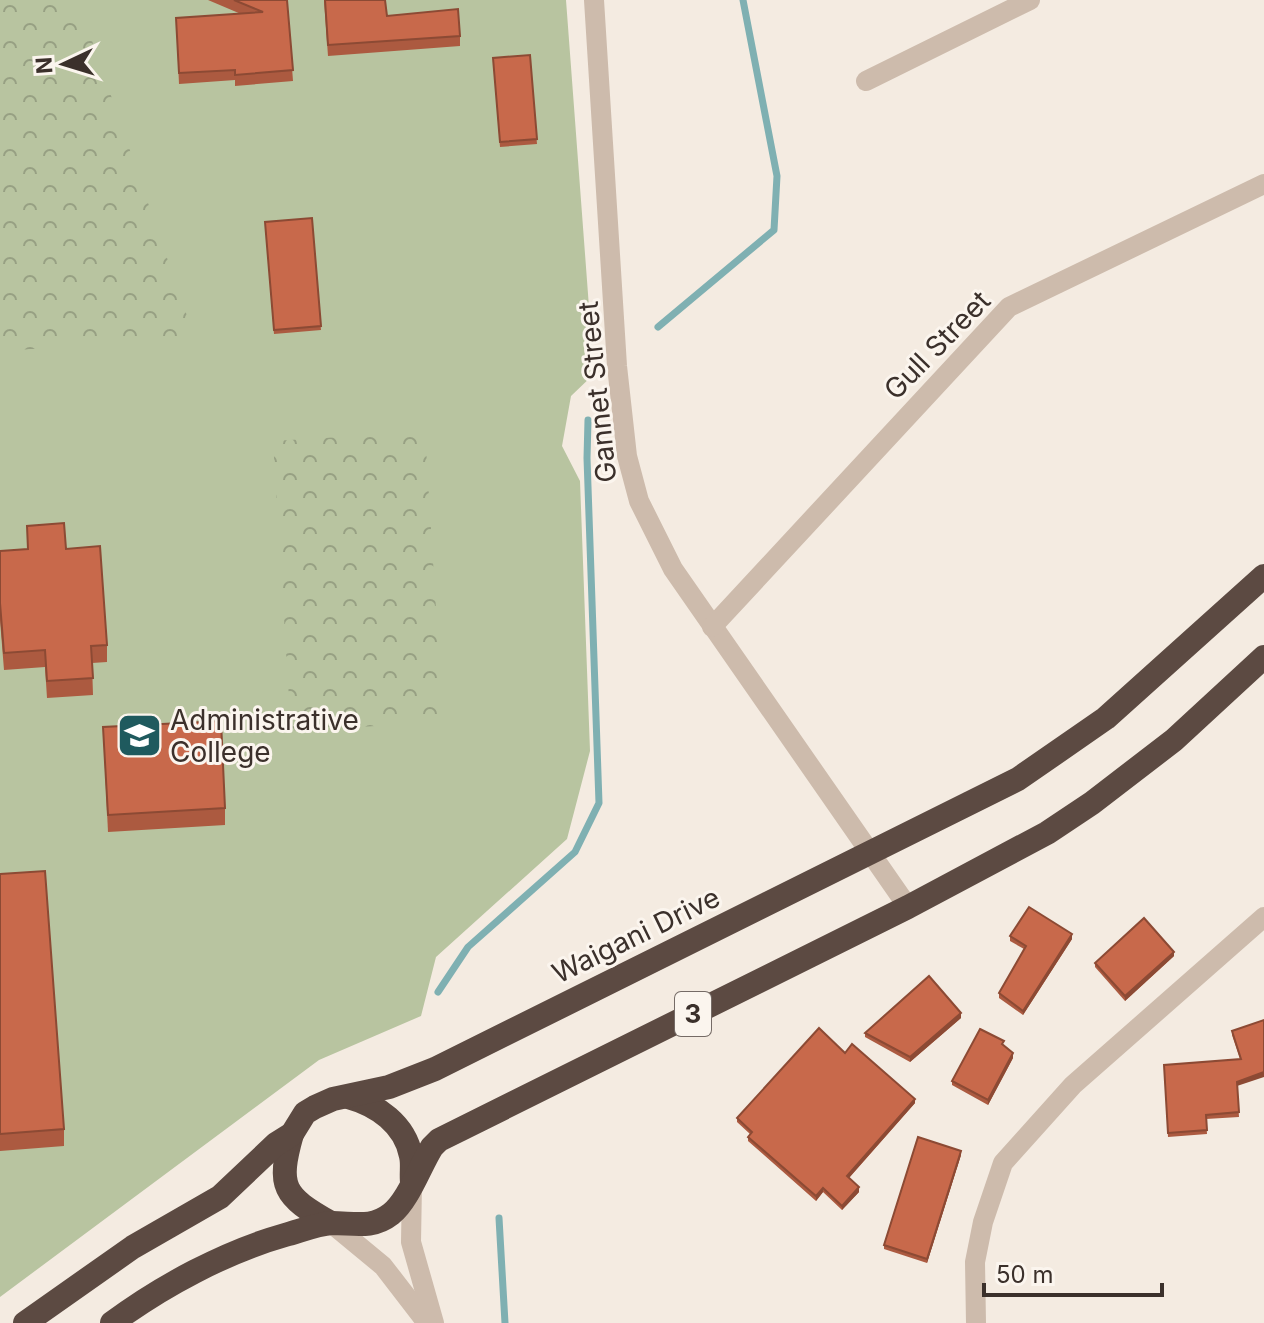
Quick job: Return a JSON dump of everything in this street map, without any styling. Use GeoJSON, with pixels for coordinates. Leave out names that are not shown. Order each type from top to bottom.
{"type":"FeatureCollection","features":[{"type":"Feature","properties":{"kind":"highway","name":"Waigani Drive"},"geometry":{"type":"LineString","coordinates":[[25,1323],[133,1247],[220,1197],[276,1144],[292,1134],[305,1113],[323,1102],[411,1080],[435,1069],[1018,779],[1106,718],[1264,576]]}},
{"type":"Feature","properties":{"kind":"highway","name":"3"},"geometry":{"type":"LineString","coordinates":[[112,1323],[178,1281],[238,1252],[281,1236],[331,1223],[359,1225],[379,1221],[393,1213],[439,1140],[908,907],[1047,833],[1174,740],[1264,657]]}},
{"type":"Feature","properties":{"kind":"highway"},"geometry":{"type":"LineString","coordinates":[[348,1097],[371,1103],[398,1128],[407,1142],[412,1159],[412,1184]]}},
{"type":"Feature","properties":{"kind":"highway"},"geometry":{"type":"LineString","coordinates":[[292,1134],[282,1171],[286,1186],[297,1201],[331,1223]]}},
{"type":"Feature","properties":{"kind":"street","name":"Gannet Street"},"geometry":{"type":"LineString","coordinates":[[594,0],[617,366],[629,465],[639,501],[660,547],[712,627],[908,907]]}},
{"type":"Feature","properties":{"kind":"street"},"geometry":{"type":"LineString","coordinates":[[866,81],[1030,0]]}},
{"type":"Feature","properties":{"kind":"street","name":"Gull Street"},"geometry":{"type":"LineString","coordinates":[[712,627],[1009,307],[1264,184]]}},
{"type":"Feature","properties":{"kind":"street"},"geometry":{"type":"LineString","coordinates":[[976,1323],[975,1262],[983,1222],[1003,1163],[1073,1085],[1264,917]]}},
{"type":"Feature","properties":{"kind":"street"},"geometry":{"type":"LineString","coordinates":[[412,1184],[411,1242],[434,1323]]}},
{"type":"Feature","properties":{"kind":"street"},"geometry":{"type":"LineString","coordinates":[[331,1223],[383,1266],[427,1323]]}},
{"type":"Feature","properties":{"kind":"green space"},"geometry":{"type":"Polygon","coordinates":[[[0,0],[566,0],[594,374],[571,396],[562,446],[580,481],[590,751],[567,839],[436,957],[421,1016],[319,1060],[0,1297],[0,0]]]}},
{"type":"Feature","properties":{"kind":"green space"},"geometry":{"type":"Polygon","coordinates":[[[0,0],[78,0],[195,339],[0,351],[0,0]]]}},
{"type":"Feature","properties":{"kind":"green space"},"geometry":{"type":"Polygon","coordinates":[[[425,432],[443,722],[291,731],[273,441],[425,432]]]}},
{"type":"Feature","properties":{"kind":"building"},"geometry":{"type":"Polygon","coordinates":[[[234,0],[287,0],[293,70],[235,75],[235,70],[179,73],[176,18],[263,12],[234,0]]]}},
{"type":"Feature","properties":{"kind":"building"},"geometry":{"type":"Polygon","coordinates":[[[325,0],[385,0],[387,16],[458,9],[460,36],[328,45],[325,0]]]}},
{"type":"Feature","properties":{"kind":"building"},"geometry":{"type":"Polygon","coordinates":[[[530,55],[537,139],[500,142],[493,58],[530,55]]]}},
{"type":"Feature","properties":{"kind":"building"},"geometry":{"type":"Polygon","coordinates":[[[312,218],[321,326],[274,330],[265,222],[312,218]]]}},
{"type":"Feature","properties":{"kind":"building"},"geometry":{"type":"Polygon","coordinates":[[[64,523],[66,549],[100,546],[107,645],[91,646],[93,678],[47,681],[45,650],[4,653],[0,551],[28,549],[27,526],[64,523]]]}},
{"type":"Feature","properties":{"kind":"building"},"geometry":{"type":"Polygon","coordinates":[[[221,721],[225,808],[108,815],[103,727],[221,721]]]}},
{"type":"Feature","properties":{"kind":"building"},"geometry":{"type":"Polygon","coordinates":[[[45,871],[64,1129],[0,1134],[0,874],[45,871]]]}},
{"type":"Feature","properties":{"kind":"building"},"geometry":{"type":"Polygon","coordinates":[[[1029,907],[1072,934],[1023,1011],[999,993],[1026,946],[1010,936],[1029,907]]]}},
{"type":"Feature","properties":{"kind":"building"},"geometry":{"type":"Polygon","coordinates":[[[1144,918],[1174,952],[1125,996],[1095,963],[1144,918]]]}},
{"type":"Feature","properties":{"kind":"building"},"geometry":{"type":"Polygon","coordinates":[[[929,976],[961,1013],[910,1057],[865,1033],[929,976]]]}},
{"type":"Feature","properties":{"kind":"building"},"geometry":{"type":"Polygon","coordinates":[[[1264,1020],[1264,1072],[1237,1082],[1239,1112],[1206,1115],[1207,1130],[1168,1133],[1164,1065],[1241,1059],[1232,1031],[1264,1020]]]}},
{"type":"Feature","properties":{"kind":"building"},"geometry":{"type":"Polygon","coordinates":[[[819,1028],[845,1053],[852,1044],[915,1099],[847,1176],[859,1187],[842,1206],[823,1188],[816,1196],[748,1137],[752,1132],[737,1118],[819,1028]]]}},
{"type":"Feature","properties":{"kind":"building"},"geometry":{"type":"Polygon","coordinates":[[[980,1029],[1004,1041],[1002,1044],[1013,1053],[988,1100],[952,1081],[980,1029]]]}},
{"type":"Feature","properties":{"kind":"building"},"geometry":{"type":"Polygon","coordinates":[[[918,1137],[961,1151],[927,1259],[884,1245],[918,1137]]]}},
{"type":"Feature","properties":{"kind":"waterway"},"geometry":{"type":"LineString","coordinates":[[658,327],[774,230],[777,176],[743,0]]}},
{"type":"Feature","properties":{"kind":"waterway"},"geometry":{"type":"LineString","coordinates":[[438,992],[468,947],[575,852],[599,803],[588,420]]}},
{"type":"Feature","properties":{"kind":"waterway"},"geometry":{"type":"LineString","coordinates":[[499,1218],[505,1323]]}},
{"type":"Feature","properties":{"kind":"place","name":"Administrative College"},"geometry":{"type":"Point","coordinates":[139,736]}}]}
